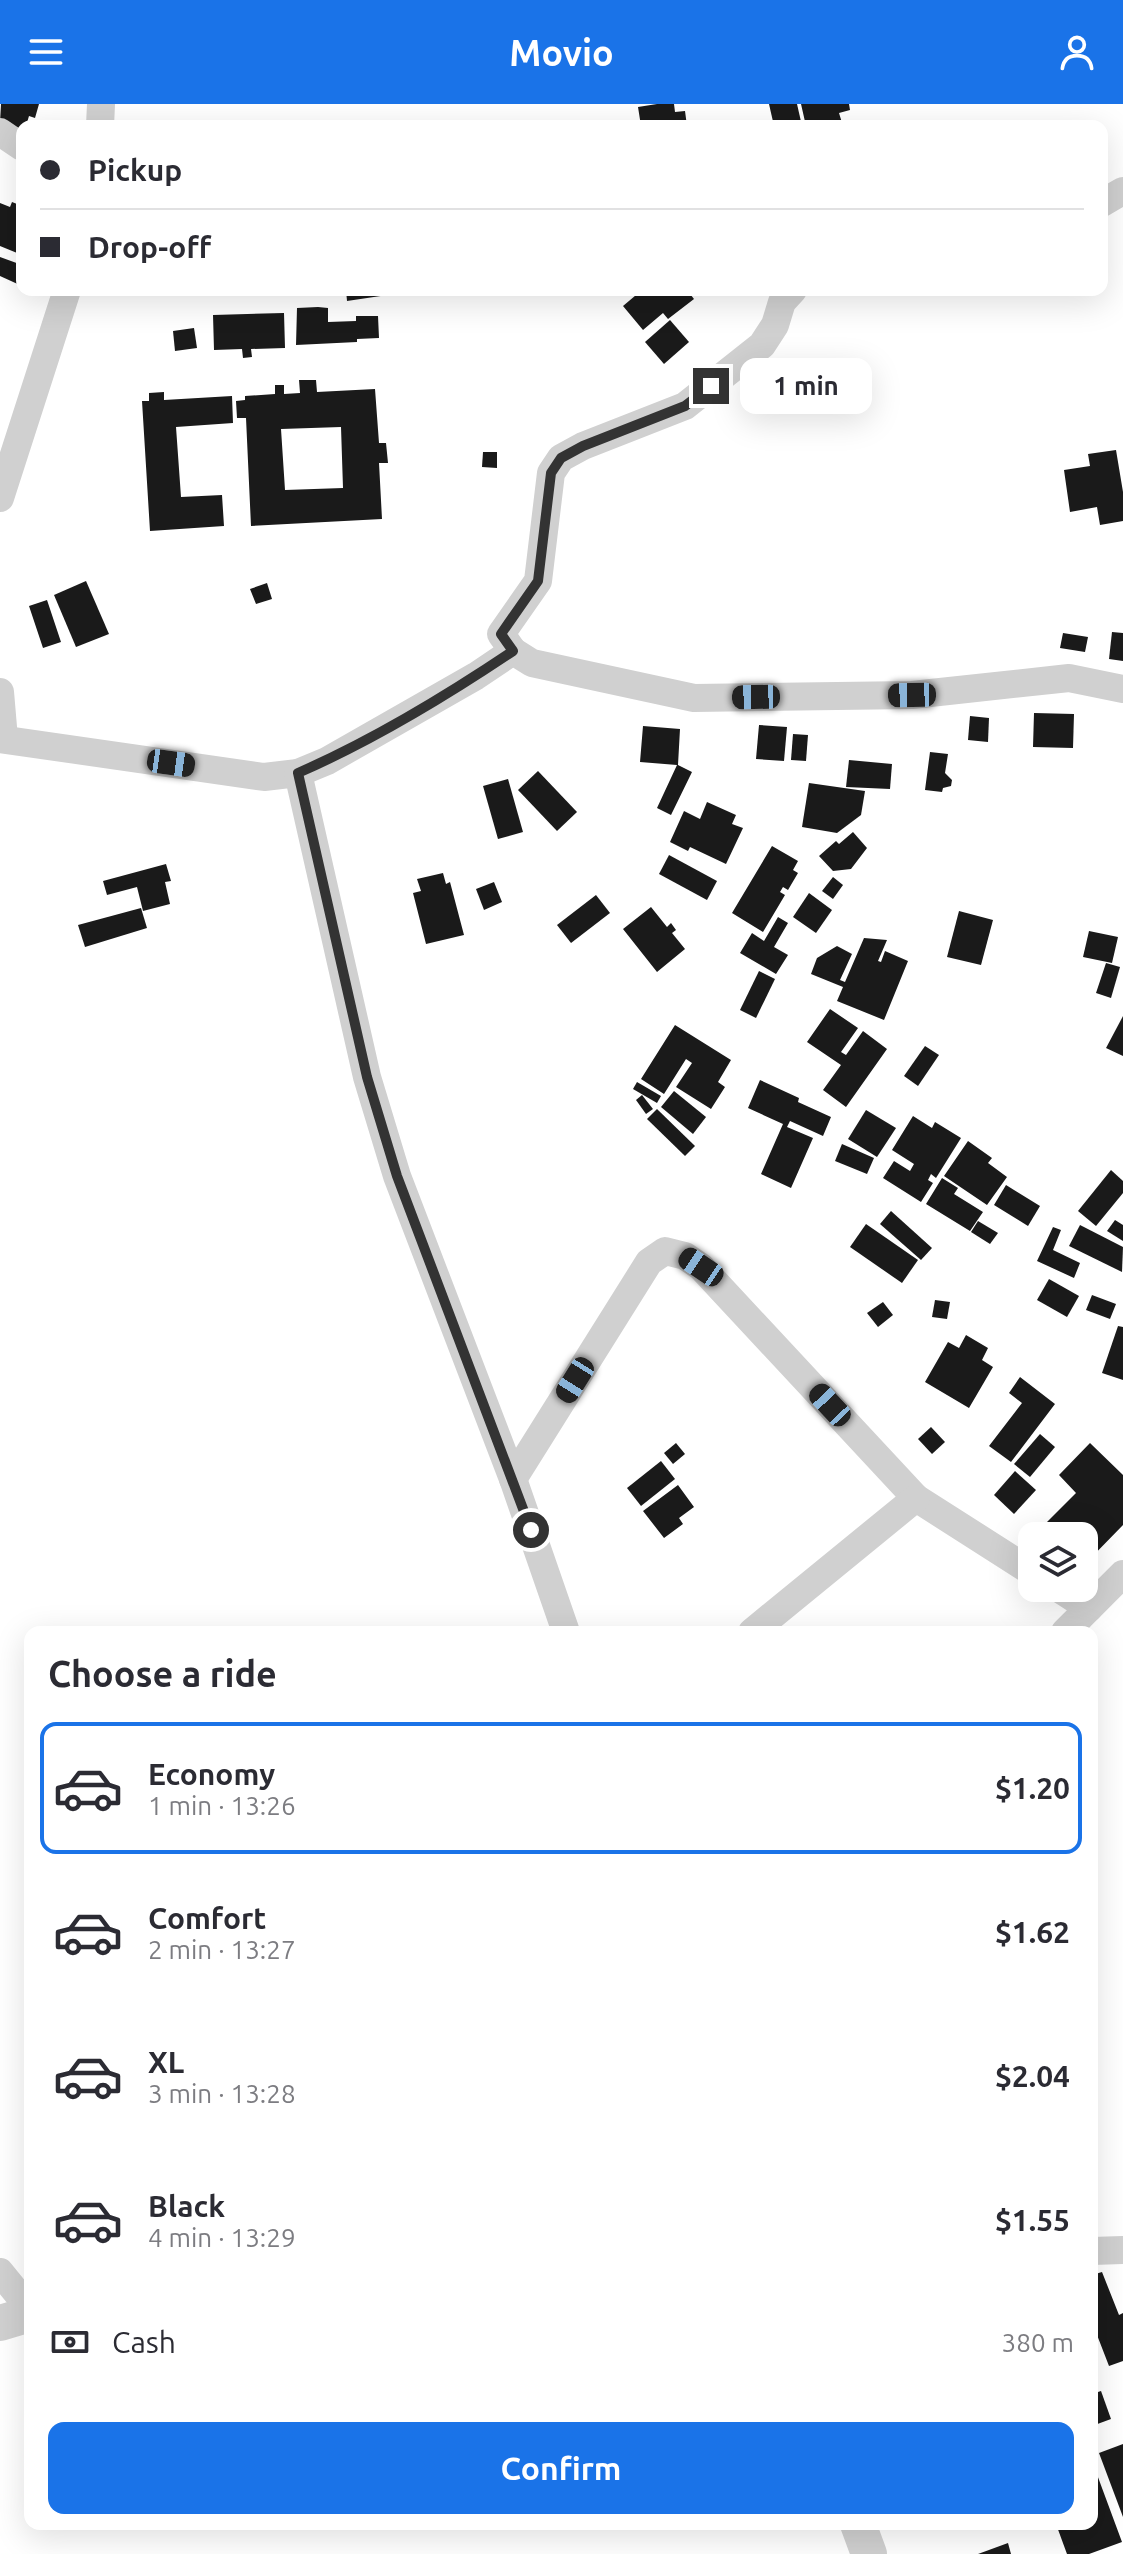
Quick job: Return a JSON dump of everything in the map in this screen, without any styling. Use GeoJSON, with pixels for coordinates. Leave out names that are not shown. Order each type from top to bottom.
{"type":"FeatureCollection","features":[{"type":"Feature","properties":{"kind":"street"},"geometry":{"type":"LineString","coordinates":[[0,498],[65,296]]}},
{"type":"Feature","properties":{"kind":"street"},"geometry":{"type":"LineString","coordinates":[[788,296],[762,345],[685,406],[583,446],[561,458],[551,473],[538,581],[501,634],[513,651],[532,663],[694,698],[912,695],[1069,678],[1123,689]]}},
{"type":"Feature","properties":{"kind":"street"},"geometry":{"type":"LineString","coordinates":[[0,692],[2,739],[264,777],[298,773],[341,753],[476,676],[513,651]]}},
{"type":"Feature","properties":{"kind":"street"},"geometry":{"type":"LineString","coordinates":[[298,773],[367,1077],[397,1176],[513,1479],[564,1626]]}},
{"type":"Feature","properties":{"kind":"street"},"geometry":{"type":"LineString","coordinates":[[513,1479],[649,1262],[665,1251],[685,1256],[701,1267],[916,1498],[1018,1563]]}},
{"type":"Feature","properties":{"kind":"street"},"geometry":{"type":"LineString","coordinates":[[759,1626],[916,1498]]}},
{"type":"Feature","properties":{"kind":"street"},"geometry":{"type":"LineString","coordinates":[[1071,1626],[1123,1574]]}},
{"type":"Feature","properties":{"kind":"street"},"geometry":{"type":"LineString","coordinates":[[1080,1602],[1089,1608]]}},
{"type":"Feature","properties":{"kind":"street"},"geometry":{"type":"LineString","coordinates":[[1098,2251],[1123,2250]]}},
{"type":"Feature","properties":{"kind":"street"},"geometry":{"type":"LineString","coordinates":[[0,2272],[24,2303]]}},
{"type":"Feature","properties":{"kind":"street"},"geometry":{"type":"LineString","coordinates":[[0,2323],[24,2313]]}},
{"type":"Feature","properties":{"kind":"street"},"geometry":{"type":"LineString","coordinates":[[860,2530],[869,2554]]}},
{"type":"Feature","properties":{"kind":"building"},"geometry":{"type":"Polygon","coordinates":[[[1,104],[39,104],[35,118],[29,116],[28,120],[16,120],[16,127],[0,122],[1,104]]]}},
{"type":"Feature","properties":{"kind":"building"},"geometry":{"type":"Polygon","coordinates":[[[674,104],[675,112],[685,111],[686,120],[640,120],[638,107],[674,104]]]}},
{"type":"Feature","properties":{"kind":"building"},"geometry":{"type":"Polygon","coordinates":[[[769,104],[797,104],[801,120],[773,120],[769,104]]]}},
{"type":"Feature","properties":{"kind":"building"},"geometry":{"type":"Polygon","coordinates":[[[801,104],[849,104],[850,110],[839,113],[841,120],[805,120],[801,104]]]}},
{"type":"Feature","properties":{"kind":"building"},"geometry":{"type":"Polygon","coordinates":[[[12,202],[16,204],[16,253],[0,246],[0,203],[10,207],[12,202]]]}},
{"type":"Feature","properties":{"kind":"building"},"geometry":{"type":"Polygon","coordinates":[[[0,257],[16,263],[16,283],[0,276],[0,257]]]}},
{"type":"Feature","properties":{"kind":"building"},"geometry":{"type":"Polygon","coordinates":[[[347,296],[381,296],[347,301],[347,296]]]}},
{"type":"Feature","properties":{"kind":"building"},"geometry":{"type":"Polygon","coordinates":[[[635,296],[692,296],[694,299],[668,319],[663,313],[643,330],[623,306],[635,296]]]}},
{"type":"Feature","properties":{"kind":"building"},"geometry":{"type":"Polygon","coordinates":[[[297,308],[328,308],[328,322],[356,321],[356,316],[378,316],[379,338],[296,345],[297,308]]]}},
{"type":"Feature","properties":{"kind":"building"},"geometry":{"type":"Polygon","coordinates":[[[284,313],[285,348],[251,349],[252,357],[243,358],[242,349],[214,350],[213,315],[284,313]]]}},
{"type":"Feature","properties":{"kind":"building"},"geometry":{"type":"Polygon","coordinates":[[[670,320],[689,342],[664,364],[645,342],[670,320]]]}},
{"type":"Feature","properties":{"kind":"building"},"geometry":{"type":"Polygon","coordinates":[[[194,328],[197,348],[175,351],[173,331],[194,328]]]}},
{"type":"Feature","properties":{"kind":"building"},"geometry":{"type":"Polygon","coordinates":[[[299,380],[316,380],[317,392],[375,389],[379,443],[386,443],[388,463],[379,463],[382,519],[251,526],[246,418],[237,418],[236,401],[245,400],[245,396],[275,394],[275,385],[284,385],[284,394],[300,393],[299,380]],[[341,427],[281,429],[285,490],[343,488],[341,427]]]}},
{"type":"Feature","properties":{"kind":"building"},"geometry":{"type":"Polygon","coordinates":[[[164,392],[164,400],[232,396],[233,423],[176,427],[181,497],[222,495],[224,526],[150,531],[142,401],[149,401],[149,393],[164,392]]]}},
{"type":"Feature","properties":{"kind":"building"},"geometry":{"type":"Polygon","coordinates":[[[1116,450],[1123,492],[1123,521],[1100,525],[1097,507],[1070,512],[1064,470],[1090,466],[1088,454],[1116,450]]]}},
{"type":"Feature","properties":{"kind":"building"},"geometry":{"type":"Polygon","coordinates":[[[483,452],[497,452],[497,468],[482,467],[483,452]]]}},
{"type":"Feature","properties":{"kind":"building"},"geometry":{"type":"Polygon","coordinates":[[[86,581],[109,634],[76,647],[54,595],[86,581]]]}},
{"type":"Feature","properties":{"kind":"building"},"geometry":{"type":"Polygon","coordinates":[[[267,583],[272,599],[256,604],[250,589],[267,583]]]}},
{"type":"Feature","properties":{"kind":"building"},"geometry":{"type":"Polygon","coordinates":[[[47,600],[61,642],[43,648],[29,606],[47,600]]]}},
{"type":"Feature","properties":{"kind":"building"},"geometry":{"type":"Polygon","coordinates":[[[1112,632],[1123,633],[1123,661],[1109,659],[1112,632]]]}},
{"type":"Feature","properties":{"kind":"building"},"geometry":{"type":"Polygon","coordinates":[[[1063,633],[1088,637],[1085,652],[1060,648],[1063,633]]]}},
{"type":"Feature","properties":{"kind":"building"},"geometry":{"type":"Polygon","coordinates":[[[1034,713],[1074,714],[1073,748],[1033,747],[1034,713]]]}},
{"type":"Feature","properties":{"kind":"building"},"geometry":{"type":"Polygon","coordinates":[[[970,716],[989,718],[988,742],[968,740],[970,716]]]}},
{"type":"Feature","properties":{"kind":"building"},"geometry":{"type":"Polygon","coordinates":[[[759,725],[787,727],[784,761],[756,759],[759,725]]]}},
{"type":"Feature","properties":{"kind":"building"},"geometry":{"type":"Polygon","coordinates":[[[643,726],[680,729],[678,765],[692,772],[671,815],[657,808],[677,765],[640,762],[643,726]]]}},
{"type":"Feature","properties":{"kind":"building"},"geometry":{"type":"Polygon","coordinates":[[[793,734],[808,735],[806,761],[791,760],[793,734]]]}},
{"type":"Feature","properties":{"kind":"building"},"geometry":{"type":"Polygon","coordinates":[[[930,752],[948,754],[945,773],[952,780],[951,786],[943,788],[942,792],[925,790],[930,752]]]}},
{"type":"Feature","properties":{"kind":"building"},"geometry":{"type":"Polygon","coordinates":[[[849,760],[892,764],[890,789],[846,787],[849,760]]]}},
{"type":"Feature","properties":{"kind":"building"},"geometry":{"type":"Polygon","coordinates":[[[538,771],[577,812],[557,831],[518,790],[538,771]]]}},
{"type":"Feature","properties":{"kind":"building"},"geometry":{"type":"Polygon","coordinates":[[[508,779],[523,832],[498,839],[483,786],[508,779]]]}},
{"type":"Feature","properties":{"kind":"building"},"geometry":{"type":"Polygon","coordinates":[[[809,783],[865,791],[861,815],[837,833],[802,827],[809,783]]]}},
{"type":"Feature","properties":{"kind":"building"},"geometry":{"type":"Polygon","coordinates":[[[707,802],[736,815],[732,824],[743,828],[726,864],[690,847],[688,851],[670,842],[684,811],[700,819],[707,802]]]}},
{"type":"Feature","properties":{"kind":"building"},"geometry":{"type":"Polygon","coordinates":[[[853,832],[867,848],[851,869],[833,871],[819,856],[836,841],[839,844],[853,832]]]}},
{"type":"Feature","properties":{"kind":"building"},"geometry":{"type":"Polygon","coordinates":[[[772,846],[798,861],[793,870],[798,873],[788,890],[783,887],[780,892],[785,895],[763,932],[732,913],[772,846]]]}},
{"type":"Feature","properties":{"kind":"building"},"geometry":{"type":"Polygon","coordinates":[[[669,855],[717,881],[707,900],[659,874],[669,855]]]}},
{"type":"Feature","properties":{"kind":"building"},"geometry":{"type":"Polygon","coordinates":[[[166,864],[171,881],[165,882],[170,904],[143,911],[137,887],[107,895],[103,881],[166,864]]]}},
{"type":"Feature","properties":{"kind":"building"},"geometry":{"type":"Polygon","coordinates":[[[443,873],[446,884],[450,882],[464,935],[426,944],[413,893],[421,891],[417,879],[443,873]]]}},
{"type":"Feature","properties":{"kind":"building"},"geometry":{"type":"Polygon","coordinates":[[[833,877],[843,885],[833,899],[822,891],[833,877]]]}},
{"type":"Feature","properties":{"kind":"building"},"geometry":{"type":"Polygon","coordinates":[[[494,882],[502,902],[484,910],[476,889],[494,882]]]}},
{"type":"Feature","properties":{"kind":"building"},"geometry":{"type":"Polygon","coordinates":[[[809,893],[832,910],[816,933],[793,917],[809,893]]]}},
{"type":"Feature","properties":{"kind":"building"},"geometry":{"type":"Polygon","coordinates":[[[596,895],[610,913],[571,943],[557,925],[596,895]]]}},
{"type":"Feature","properties":{"kind":"building"},"geometry":{"type":"Polygon","coordinates":[[[651,907],[667,927],[671,923],[676,930],[672,933],[685,949],[657,972],[623,929],[651,907]]]}},
{"type":"Feature","properties":{"kind":"building"},"geometry":{"type":"Polygon","coordinates":[[[141,908],[147,928],[85,947],[78,925],[141,908]]]}},
{"type":"Feature","properties":{"kind":"building"},"geometry":{"type":"Polygon","coordinates":[[[959,911],[993,920],[981,965],[947,957],[959,911]]]}},
{"type":"Feature","properties":{"kind":"building"},"geometry":{"type":"Polygon","coordinates":[[[778,917],[788,923],[774,947],[788,955],[776,974],[740,953],[752,933],[764,941],[778,917]]]}},
{"type":"Feature","properties":{"kind":"building"},"geometry":{"type":"Polygon","coordinates":[[[1089,931],[1118,937],[1112,963],[1083,957],[1089,931]]]}},
{"type":"Feature","properties":{"kind":"building"},"geometry":{"type":"Polygon","coordinates":[[[864,938],[887,940],[878,961],[881,962],[885,951],[908,961],[884,1020],[837,1001],[843,987],[811,974],[817,958],[837,946],[852,954],[840,980],[845,982],[864,938]]]}},
{"type":"Feature","properties":{"kind":"building"},"geometry":{"type":"Polygon","coordinates":[[[1106,963],[1120,967],[1111,998],[1096,993],[1106,963]]]}},
{"type":"Feature","properties":{"kind":"building"},"geometry":{"type":"Polygon","coordinates":[[[759,971],[775,979],[756,1018],[740,1010],[759,971]]]}},
{"type":"Feature","properties":{"kind":"building"},"geometry":{"type":"Polygon","coordinates":[[[830,1009],[858,1028],[841,1052],[846,1055],[863,1031],[887,1049],[846,1107],[823,1090],[841,1065],[807,1042],[830,1009]]]}},
{"type":"Feature","properties":{"kind":"building"},"geometry":{"type":"Polygon","coordinates":[[[1123,1016],[1123,1056],[1106,1048],[1123,1016]]]}},
{"type":"Feature","properties":{"kind":"building"},"geometry":{"type":"Polygon","coordinates":[[[675,1025],[731,1060],[718,1082],[725,1087],[711,1109],[676,1087],[692,1063],[686,1059],[664,1094],[641,1079],[675,1025]]]}},
{"type":"Feature","properties":{"kind":"building"},"geometry":{"type":"Polygon","coordinates":[[[925,1046],[939,1055],[918,1086],[904,1076],[925,1046]]]}},
{"type":"Feature","properties":{"kind":"building"},"geometry":{"type":"Polygon","coordinates":[[[760,1080],[831,1117],[823,1136],[790,1121],[787,1127],[813,1138],[791,1188],[761,1174],[783,1124],[748,1108],[760,1080]]]}},
{"type":"Feature","properties":{"kind":"building"},"geometry":{"type":"Polygon","coordinates":[[[637,1082],[661,1096],[657,1103],[633,1089],[637,1082]]]}},
{"type":"Feature","properties":{"kind":"building"},"geometry":{"type":"Polygon","coordinates":[[[674,1091],[706,1117],[693,1134],[661,1107],[674,1091]]]}},
{"type":"Feature","properties":{"kind":"building"},"geometry":{"type":"Polygon","coordinates":[[[642,1095],[653,1109],[646,1114],[636,1100],[642,1095]]]}},
{"type":"Feature","properties":{"kind":"building"},"geometry":{"type":"Polygon","coordinates":[[[657,1109],[695,1146],[685,1156],[647,1119],[657,1109]]]}},
{"type":"Feature","properties":{"kind":"building"},"geometry":{"type":"Polygon","coordinates":[[[866,1110],[896,1128],[877,1157],[848,1139],[866,1110]]]}},
{"type":"Feature","properties":{"kind":"building"},"geometry":{"type":"Polygon","coordinates":[[[913,1116],[932,1128],[935,1122],[961,1138],[936,1178],[931,1174],[928,1180],[933,1183],[921,1202],[883,1178],[894,1161],[910,1171],[914,1164],[892,1150],[913,1116]]]}},
{"type":"Feature","properties":{"kind":"building"},"geometry":{"type":"Polygon","coordinates":[[[968,1141],[992,1158],[988,1163],[1007,1177],[987,1205],[944,1176],[968,1141]]]}},
{"type":"Feature","properties":{"kind":"building"},"geometry":{"type":"Polygon","coordinates":[[[842,1144],[874,1158],[867,1174],[835,1161],[842,1144]]]}},
{"type":"Feature","properties":{"kind":"building"},"geometry":{"type":"Polygon","coordinates":[[[1111,1170],[1123,1181],[1123,1193],[1096,1226],[1078,1211],[1111,1170]]]}},
{"type":"Feature","properties":{"kind":"building"},"geometry":{"type":"Polygon","coordinates":[[[942,1178],[958,1188],[954,1194],[983,1212],[970,1231],[926,1204],[942,1178]]]}},
{"type":"Feature","properties":{"kind":"building"},"geometry":{"type":"Polygon","coordinates":[[[1006,1185],[1040,1206],[1028,1226],[994,1205],[1006,1185]]]}},
{"type":"Feature","properties":{"kind":"building"},"geometry":{"type":"Polygon","coordinates":[[[891,1211],[932,1248],[921,1260],[880,1224],[891,1211]]]}},
{"type":"Feature","properties":{"kind":"building"},"geometry":{"type":"Polygon","coordinates":[[[1115,1220],[1123,1225],[1123,1241],[1107,1231],[1115,1220]]]}},
{"type":"Feature","properties":{"kind":"building"},"geometry":{"type":"Polygon","coordinates":[[[978,1221],[998,1233],[990,1244],[971,1232],[978,1221]]]}},
{"type":"Feature","properties":{"kind":"building"},"geometry":{"type":"Polygon","coordinates":[[[866,1224],[918,1260],[902,1283],[850,1247],[866,1224]]]}},
{"type":"Feature","properties":{"kind":"building"},"geometry":{"type":"Polygon","coordinates":[[[1080,1225],[1123,1247],[1122,1272],[1069,1246],[1080,1225]]]}},
{"type":"Feature","properties":{"kind":"building"},"geometry":{"type":"Polygon","coordinates":[[[1053,1227],[1061,1230],[1053,1250],[1080,1263],[1074,1278],[1037,1261],[1053,1227]]]}},
{"type":"Feature","properties":{"kind":"building"},"geometry":{"type":"Polygon","coordinates":[[[1049,1279],[1079,1296],[1067,1317],[1037,1300],[1049,1279]]]}},
{"type":"Feature","properties":{"kind":"building"},"geometry":{"type":"Polygon","coordinates":[[[1092,1295],[1116,1304],[1110,1319],[1086,1310],[1092,1295]]]}},
{"type":"Feature","properties":{"kind":"building"},"geometry":{"type":"Polygon","coordinates":[[[935,1300],[950,1302],[947,1319],[932,1317],[935,1300]]]}},
{"type":"Feature","properties":{"kind":"building"},"geometry":{"type":"Polygon","coordinates":[[[883,1302],[893,1315],[878,1327],[867,1313],[883,1302]]]}},
{"type":"Feature","properties":{"kind":"building"},"geometry":{"type":"Polygon","coordinates":[[[1118,1326],[1123,1327],[1123,1380],[1102,1373],[1118,1326]]]}},
{"type":"Feature","properties":{"kind":"building"},"geometry":{"type":"Polygon","coordinates":[[[966,1335],[988,1348],[982,1360],[993,1367],[969,1408],[925,1382],[948,1342],[959,1348],[966,1335]]]}},
{"type":"Feature","properties":{"kind":"building"},"geometry":{"type":"Polygon","coordinates":[[[1020,1377],[1055,1404],[1011,1462],[989,1446],[1022,1403],[1009,1393],[1020,1377]]]}},
{"type":"Feature","properties":{"kind":"building"},"geometry":{"type":"Polygon","coordinates":[[[931,1427],[945,1442],[932,1454],[918,1439],[931,1427]]]}},
{"type":"Feature","properties":{"kind":"building"},"geometry":{"type":"Polygon","coordinates":[[[1040,1434],[1055,1447],[1030,1477],[1014,1464],[1040,1434]]]}},
{"type":"Feature","properties":{"kind":"building"},"geometry":{"type":"Polygon","coordinates":[[[676,1443],[685,1454],[673,1464],[664,1453],[676,1443]]]}},
{"type":"Feature","properties":{"kind":"building"},"geometry":{"type":"Polygon","coordinates":[[[1090,1443],[1123,1475],[1123,1525],[1098,1551],[1098,1522],[1047,1522],[1076,1493],[1059,1475],[1090,1443]]]}},
{"type":"Feature","properties":{"kind":"building"},"geometry":{"type":"Polygon","coordinates":[[[661,1461],[675,1479],[641,1506],[627,1488],[661,1461]]]}},
{"type":"Feature","properties":{"kind":"building"},"geometry":{"type":"Polygon","coordinates":[[[1015,1471],[1036,1490],[1014,1514],[994,1495],[1015,1471]]]}},
{"type":"Feature","properties":{"kind":"building"},"geometry":{"type":"Polygon","coordinates":[[[678,1485],[694,1507],[679,1518],[683,1524],[664,1538],[643,1511],[678,1485]]]}},
{"type":"Feature","properties":{"kind":"building"},"geometry":{"type":"Polygon","coordinates":[[[1102,2272],[1119,2315],[1123,2313],[1123,2361],[1109,2366],[1098,2338],[1098,2273],[1102,2272]]]}},
{"type":"Feature","properties":{"kind":"building"},"geometry":{"type":"Polygon","coordinates":[[[1101,2391],[1111,2419],[1098,2424],[1098,2392],[1101,2391]]]}},
{"type":"Feature","properties":{"kind":"building"},"geometry":{"type":"Polygon","coordinates":[[[1123,2444],[1123,2517],[1099,2453],[1123,2444]]]}},
{"type":"Feature","properties":{"kind":"building"},"geometry":{"type":"Polygon","coordinates":[[[1098,2477],[1122,2542],[1089,2554],[1067,2554],[1058,2530],[1098,2530],[1098,2477]]]}},
{"type":"Feature","properties":{"kind":"building"},"geometry":{"type":"Polygon","coordinates":[[[1008,2543],[1011,2554],[978,2554],[1008,2543]]]}},
{"type":"Feature","properties":{"kind":"route"},"geometry":{"type":"LineString","coordinates":[[531,1530],[397,1176],[367,1077],[298,773],[327,761],[476,676],[513,651],[501,634],[538,581],[551,473],[561,458],[583,446],[685,406],[711,386]]}}]}
